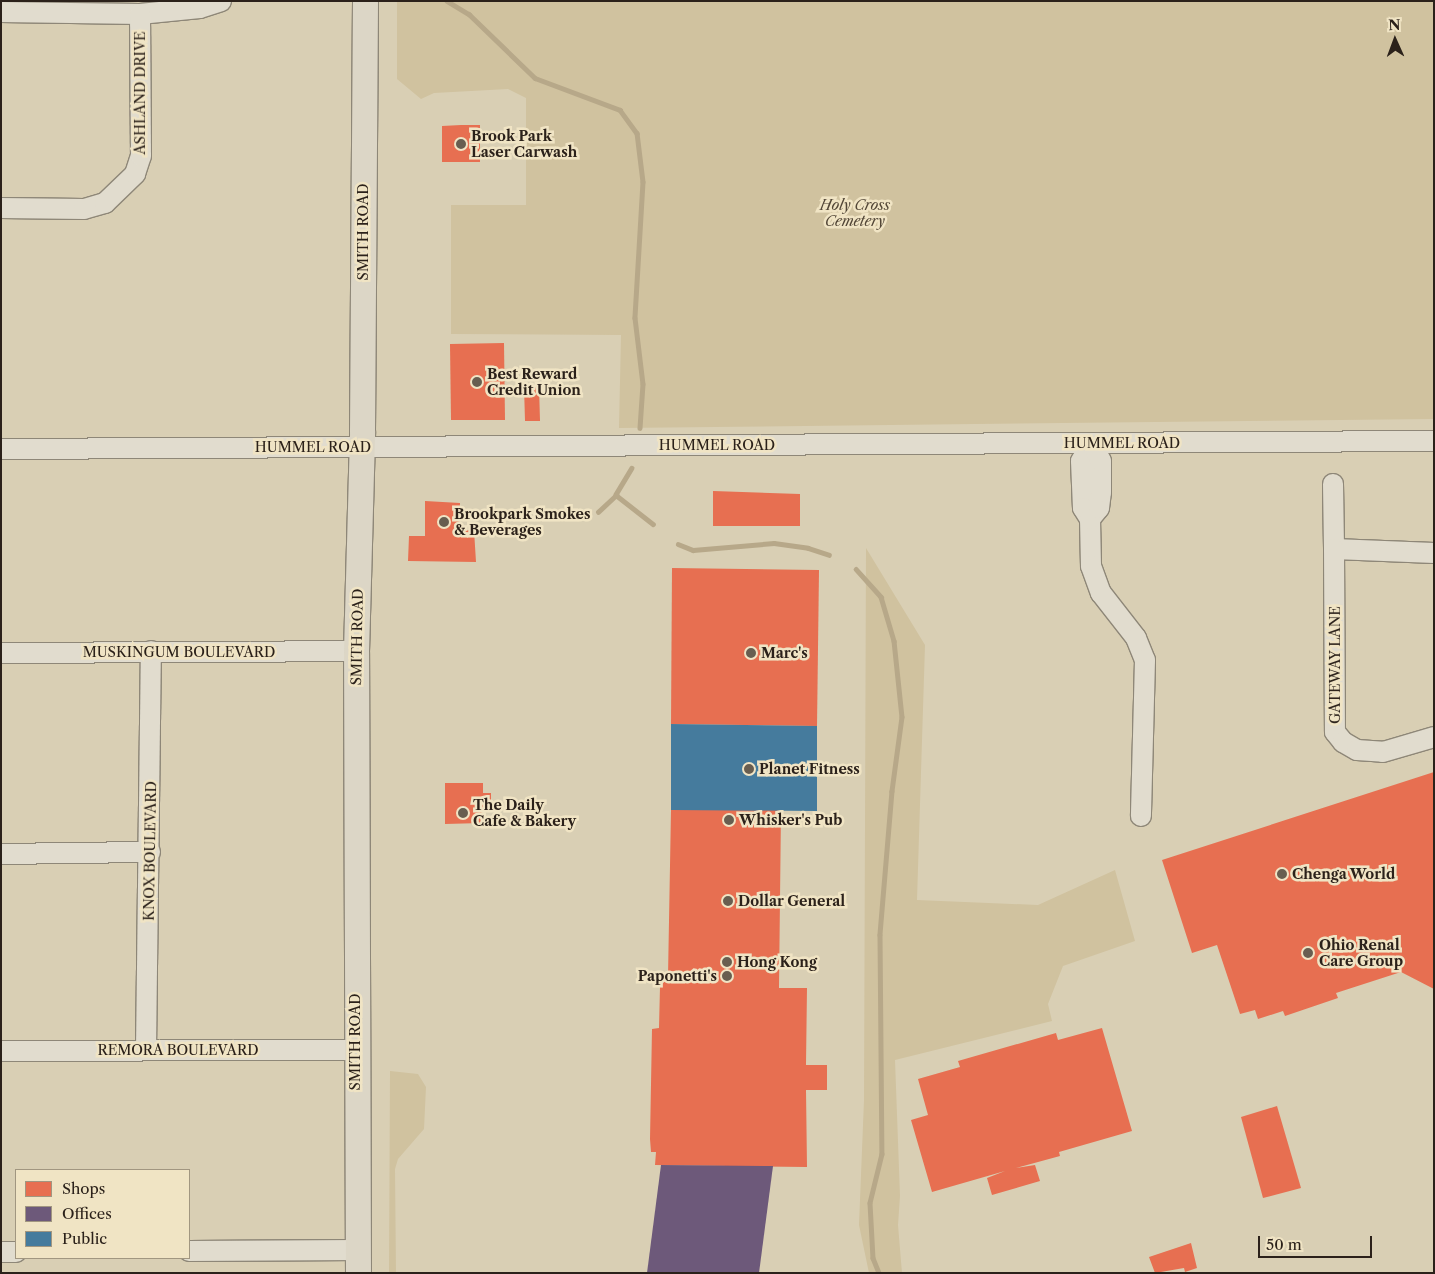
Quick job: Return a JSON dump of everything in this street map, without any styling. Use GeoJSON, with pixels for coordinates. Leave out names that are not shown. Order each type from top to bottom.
{"type":"FeatureCollection","features":[{"type":"Feature","properties":{"kind":"main road","name":"SMITH ROAD"},"geometry":{"type":"LineString","coordinates":[[358,1262],[355,1050],[356,651],[362,447],[365,1]]}},
{"type":"Feature","properties":{"kind":"street"},"geometry":{"type":"LineString","coordinates":[[1,12],[140,14],[200,8],[221,1]]}},
{"type":"Feature","properties":{"kind":"street","name":"ASHLAND DRIVE"},"geometry":{"type":"LineString","coordinates":[[1,208],[84,209],[105,203],[135,174],[142,156],[140,14]]}},
{"type":"Feature","properties":{"kind":"street","name":"HUMMEL ROAD"},"geometry":{"type":"LineString","coordinates":[[1,449],[1434,441]]}},
{"type":"Feature","properties":{"kind":"street"},"geometry":{"type":"LineString","coordinates":[[1092,443],[1101,461],[1101,492],[1100,508],[1090,519],[1089,552],[1098,586],[1136,638],[1146,660],[1142,816]]}},
{"type":"Feature","properties":{"kind":"street","name":"GATEWAY LANE"},"geometry":{"type":"LineString","coordinates":[[1333,484],[1335,732],[1343,742],[1357,750],[1383,752],[1434,736]]}},
{"type":"Feature","properties":{"kind":"street"},"geometry":{"type":"LineString","coordinates":[[1334,549],[1434,553]]}},
{"type":"Feature","properties":{"kind":"street","name":"MUSKINGUM BOULEVARD"},"geometry":{"type":"LineString","coordinates":[[1,652],[356,651]]}},
{"type":"Feature","properties":{"kind":"street","name":"KNOX BOULEVARD"},"geometry":{"type":"LineString","coordinates":[[146,1050],[150,852],[151,652]]}},
{"type":"Feature","properties":{"kind":"street"},"geometry":{"type":"LineString","coordinates":[[1,854],[150,852]]}},
{"type":"Feature","properties":{"kind":"street","name":"REMORA BOULEVARD"},"geometry":{"type":"LineString","coordinates":[[1,1051],[355,1050]]}},
{"type":"Feature","properties":{"kind":"street"},"geometry":{"type":"LineString","coordinates":[[190,1251],[358,1262]]}},
{"type":"Feature","properties":{"kind":"street"},"geometry":{"type":"LineString","coordinates":[[1,1252],[15,1252]]}},
{"type":"Feature","properties":{"kind":"green space","name":"Holy Cross Cemetery"},"geometry":{"type":"Polygon","coordinates":[[[397,1],[1434,1],[1434,419],[619,428],[621,335],[451,334],[451,205],[526,205],[526,98],[508,89],[434,93],[421,99],[397,79],[397,1]]]}},
{"type":"Feature","properties":{"kind":"green space"},"geometry":{"type":"Polygon","coordinates":[[[866,548],[925,645],[917,900],[1038,905],[1115,870],[1135,941],[1063,966],[1048,1004],[1052,1021],[895,1060],[900,1196],[898,1225],[902,1273],[869,1273],[859,1225],[864,1100],[866,548]]]}},
{"type":"Feature","properties":{"kind":"green space"},"geometry":{"type":"Polygon","coordinates":[[[390,1071],[418,1074],[426,1087],[424,1129],[398,1159],[395,1169],[396,1273],[389,1273],[390,1071]]]}},
{"type":"Feature","properties":{"kind":"building: Shops","name":"Brook Park Laser Carwash"},"geometry":{"type":"Polygon","coordinates":[[[480,125],[480,162],[442,162],[442,126],[480,125]]]}},
{"type":"Feature","properties":{"kind":"building: Shops","name":"Best Reward Credit Union"},"geometry":{"type":"Polygon","coordinates":[[[504,343],[505,420],[451,420],[450,344],[504,343]]]}},
{"type":"Feature","properties":{"kind":"building: Shops"},"geometry":{"type":"Polygon","coordinates":[[[524,386],[539,386],[540,421],[525,421],[524,386]]]}},
{"type":"Feature","properties":{"kind":"building: Shops"},"geometry":{"type":"Polygon","coordinates":[[[713,491],[800,494],[800,526],[713,526],[713,491]]]}},
{"type":"Feature","properties":{"kind":"building: Shops"},"geometry":{"type":"Polygon","coordinates":[[[425,501],[460,503],[459,537],[465,537],[465,530],[474,530],[476,562],[408,561],[409,536],[425,536],[425,501]]]}},
{"type":"Feature","properties":{"kind":"building: Shops"},"geometry":{"type":"Polygon","coordinates":[[[672,568],[819,570],[817,726],[671,724],[672,568]]]}},
{"type":"Feature","properties":{"kind":"building: Shops"},"geometry":{"type":"Polygon","coordinates":[[[1434,772],[1434,989],[1401,972],[1336,993],[1338,998],[1285,1016],[1283,1011],[1258,1019],[1255,1010],[1240,1014],[1217,945],[1192,953],[1162,860],[1434,772]]]}},
{"type":"Feature","properties":{"kind":"building: Shops","name":"The Daily Cafe & Bakery"},"geometry":{"type":"Polygon","coordinates":[[[445,783],[483,783],[483,793],[491,793],[491,803],[483,803],[482,823],[445,824],[445,783]]]}},
{"type":"Feature","properties":{"kind":"building: Shops"},"geometry":{"type":"Polygon","coordinates":[[[671,810],[781,810],[779,988],[807,988],[806,1065],[827,1065],[827,1090],[806,1090],[807,1167],[655,1165],[656,1152],[651,1152],[650,1139],[652,1029],[659,1028],[660,987],[668,976],[671,810]]]}},
{"type":"Feature","properties":{"kind":"building: Shops"},"geometry":{"type":"Polygon","coordinates":[[[1102,1028],[1132,1131],[1059,1152],[1060,1156],[1016,1168],[1035,1165],[1040,1181],[992,1195],[987,1178],[1005,1171],[932,1192],[911,1120],[928,1115],[918,1079],[960,1067],[958,1061],[1056,1033],[1058,1040],[1102,1028]]]}},
{"type":"Feature","properties":{"kind":"building: Shops"},"geometry":{"type":"Polygon","coordinates":[[[1277,1106],[1301,1188],[1263,1198],[1241,1117],[1277,1106]]]}},
{"type":"Feature","properties":{"kind":"building: Shops"},"geometry":{"type":"Polygon","coordinates":[[[1191,1243],[1197,1268],[1185,1272],[1184,1268],[1155,1273],[1149,1257],[1191,1243]]]}},
{"type":"Feature","properties":{"kind":"building: Offices"},"geometry":{"type":"Polygon","coordinates":[[[661,1165],[773,1166],[759,1273],[647,1273],[661,1165]]]}},
{"type":"Feature","properties":{"kind":"building: Public"},"geometry":{"type":"Polygon","coordinates":[[[671,724],[817,726],[817,811],[671,810],[671,724]]]}},
{"type":"Feature","properties":{"kind":"waterway"},"geometry":{"type":"LineString","coordinates":[[447,1],[469,14],[535,78],[620,110],[637,133],[643,182],[635,318],[643,384],[640,428]]}},
{"type":"Feature","properties":{"kind":"waterway"},"geometry":{"type":"LineString","coordinates":[[632,468],[616,495],[653,524]]}},
{"type":"Feature","properties":{"kind":"waterway"},"geometry":{"type":"LineString","coordinates":[[598,512],[616,495]]}},
{"type":"Feature","properties":{"kind":"waterway"},"geometry":{"type":"LineString","coordinates":[[678,544],[693,550],[774,543],[808,548],[829,555]]}},
{"type":"Feature","properties":{"kind":"waterway"},"geometry":{"type":"LineString","coordinates":[[856,569],[881,597],[894,641],[902,717],[892,791],[880,935],[882,1154],[870,1203],[873,1258],[879,1273]]}},
{"type":"Feature","properties":{"kind":"place","name":"Brook Park Laser Carwash"},"geometry":{"type":"Point","coordinates":[461,144]}},
{"type":"Feature","properties":{"kind":"place","name":"Best Reward Credit Union"},"geometry":{"type":"Point","coordinates":[477,382]}},
{"type":"Feature","properties":{"kind":"place","name":"Brookpark Smokes & Beverages"},"geometry":{"type":"Point","coordinates":[444,522]}},
{"type":"Feature","properties":{"kind":"place","name":"Marc's"},"geometry":{"type":"Point","coordinates":[751,653]}},
{"type":"Feature","properties":{"kind":"place","name":"Planet Fitness"},"geometry":{"type":"Point","coordinates":[749,769]}},
{"type":"Feature","properties":{"kind":"place","name":"The Daily Cafe & Bakery"},"geometry":{"type":"Point","coordinates":[463,813]}},
{"type":"Feature","properties":{"kind":"place","name":"Whisker's Pub"},"geometry":{"type":"Point","coordinates":[729,820]}},
{"type":"Feature","properties":{"kind":"place","name":"Chenga World"},"geometry":{"type":"Point","coordinates":[1282,874]}},
{"type":"Feature","properties":{"kind":"place","name":"Dollar General"},"geometry":{"type":"Point","coordinates":[728,901]}},
{"type":"Feature","properties":{"kind":"place","name":"Ohio Renal Care Group"},"geometry":{"type":"Point","coordinates":[1308,953]}},
{"type":"Feature","properties":{"kind":"place","name":"Hong Kong"},"geometry":{"type":"Point","coordinates":[727,962]}},
{"type":"Feature","properties":{"kind":"place","name":"Paponetti's"},"geometry":{"type":"Point","coordinates":[727,976]}}]}
